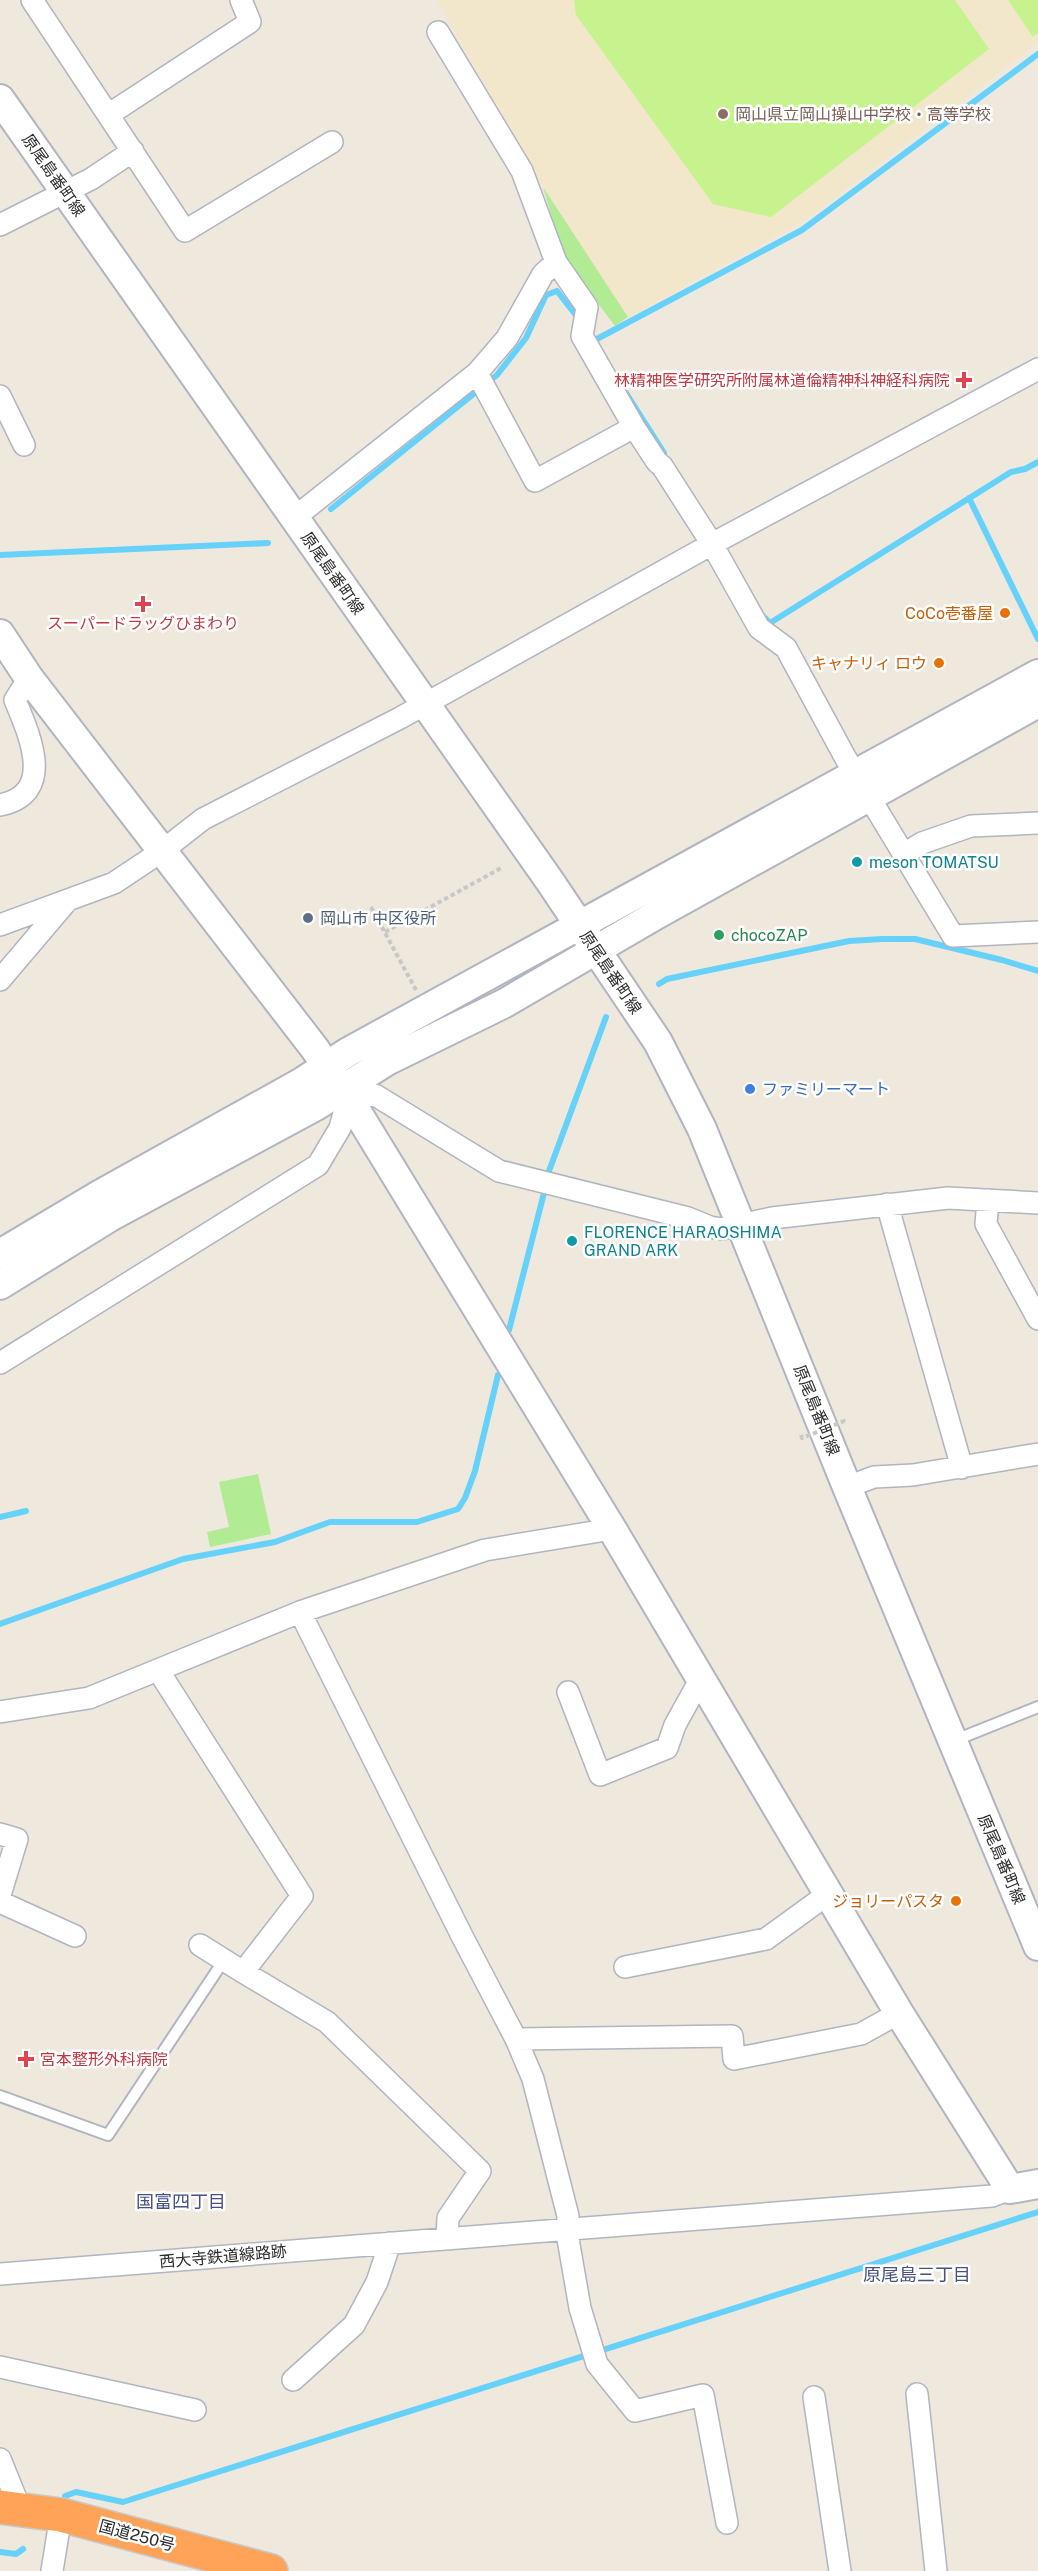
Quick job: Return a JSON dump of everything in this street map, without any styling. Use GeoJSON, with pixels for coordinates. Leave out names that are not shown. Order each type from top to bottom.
{"type":"FeatureCollection","features":[{"type":"Feature","properties":{"kind":"highway","name":"国道250号"},"geometry":{"type":"LineString","coordinates":[[5,2514],[272,2571]]}},
{"type":"Feature","properties":{"kind":"highway","name":"国道250号"},"geometry":{"type":"LineString","coordinates":[[60,2525],[206,2571]]}},
{"type":"Feature","properties":{"kind":"street"},"geometry":{"type":"LineString","coordinates":[[32,0],[185,231],[332,142]]}},
{"type":"Feature","properties":{"kind":"street"},"geometry":{"type":"LineString","coordinates":[[108,115],[250,22],[241,0]]}},
{"type":"Feature","properties":{"kind":"street"},"geometry":{"type":"LineString","coordinates":[[438,32],[522,171],[556,262],[587,307],[582,336],[634,427],[712,544],[759,628],[786,648],[863,785],[953,936],[1038,932]]}},
{"type":"Feature","properties":{"kind":"street","name":"原尾島番町線"},"geometry":{"type":"LineString","coordinates":[[0,99],[626,992],[658,1042],[683,1088],[742,1225],[847,1487],[1038,1946]]}},
{"type":"Feature","properties":{"kind":"street"},"geometry":{"type":"LineString","coordinates":[[0,225],[91,179],[133,151]]}},
{"type":"Feature","properties":{"kind":"street"},"geometry":{"type":"LineString","coordinates":[[294,518],[482,381],[543,274],[556,262]]}},
{"type":"Feature","properties":{"kind":"street"},"geometry":{"type":"LineString","coordinates":[[0,925],[114,883],[162,851],[203,819],[400,718],[712,544],[1038,369]]}},
{"type":"Feature","properties":{"kind":"street"},"geometry":{"type":"LineString","coordinates":[[482,381],[535,481],[634,427]]}},
{"type":"Feature","properties":{"kind":"street"},"geometry":{"type":"LineString","coordinates":[[0,396],[24,445]]}},
{"type":"Feature","properties":{"kind":"street"},"geometry":{"type":"LineString","coordinates":[[0,634],[29,678],[339,1085],[612,1529],[899,2013],[1010,2189],[1038,2184]]}},
{"type":"Feature","properties":{"kind":"street"},"geometry":{"type":"LineString","coordinates":[[0,1285],[110,1217],[316,1106],[339,1085],[505,1003],[596,950],[1038,674]]}},
{"type":"Feature","properties":{"kind":"street"},"geometry":{"type":"LineString","coordinates":[[0,805],[24,795],[32,786],[34,772],[30,737],[15,700],[29,678]]}},
{"type":"Feature","properties":{"kind":"street"},"geometry":{"type":"LineString","coordinates":[[0,1363],[318,1165],[340,1128],[339,1085],[348,1052],[579,925],[863,785],[1038,704]]}},
{"type":"Feature","properties":{"kind":"street"},"geometry":{"type":"LineString","coordinates":[[904,854],[922,843],[971,826],[1038,823]]}},
{"type":"Feature","properties":{"kind":"street"},"geometry":{"type":"LineString","coordinates":[[0,980],[69,898]]}},
{"type":"Feature","properties":{"kind":"street"},"geometry":{"type":"LineString","coordinates":[[0,1254],[99,1195],[302,1082],[339,1085],[375,1095],[499,1171],[666,1212],[722,1229],[772,1218],[948,1198],[1038,1203]]}},
{"type":"Feature","properties":{"kind":"street"},"geometry":{"type":"LineString","coordinates":[[988,1200],[986,1224],[1038,1319]]}},
{"type":"Feature","properties":{"kind":"street"},"geometry":{"type":"LineString","coordinates":[[887,1204],[962,1468]]}},
{"type":"Feature","properties":{"kind":"street"},"geometry":{"type":"LineString","coordinates":[[847,1487],[874,1477],[962,1468],[1038,1454]]}},
{"type":"Feature","properties":{"kind":"street"},"geometry":{"type":"LineString","coordinates":[[0,1712],[89,1698],[300,1612],[485,1550],[612,1529]]}},
{"type":"Feature","properties":{"kind":"street"},"geometry":{"type":"LineString","coordinates":[[300,1612],[516,2039],[533,2079],[568,2216],[568,2230],[580,2308],[594,2354],[635,2411],[703,2395],[727,2523]]}},
{"type":"Feature","properties":{"kind":"street"},"geometry":{"type":"LineString","coordinates":[[158,1670],[302,1896],[243,1972]]}},
{"type":"Feature","properties":{"kind":"street"},"geometry":{"type":"LineString","coordinates":[[568,1692],[600,1775],[667,1748],[675,1725],[700,1680]]}},
{"type":"Feature","properties":{"kind":"street"},"geometry":{"type":"LineString","coordinates":[[0,1833],[17,1839],[0,1895]]}},
{"type":"Feature","properties":{"kind":"street"},"geometry":{"type":"LineString","coordinates":[[625,1967],[766,1939],[828,1894]]}},
{"type":"Feature","properties":{"kind":"street"},"geometry":{"type":"LineString","coordinates":[[0,1902],[75,1936]]}},
{"type":"Feature","properties":{"kind":"street"},"geometry":{"type":"LineString","coordinates":[[200,1945],[327,2022],[480,2171],[448,2218],[447,2238]]}},
{"type":"Feature","properties":{"kind":"street"},"geometry":{"type":"LineString","coordinates":[[516,2039],[732,2036],[734,2059],[861,2034],[899,2013]]}},
{"type":"Feature","properties":{"kind":"street","name":"西大寺鉄道線路跡"},"geometry":{"type":"LineString","coordinates":[[0,2274],[992,2196],[1010,2189]]}},
{"type":"Feature","properties":{"kind":"street"},"geometry":{"type":"LineString","coordinates":[[293,2380],[354,2325],[377,2282],[390,2243]]}},
{"type":"Feature","properties":{"kind":"street"},"geometry":{"type":"LineString","coordinates":[[0,2367],[195,2410]]}},
{"type":"Feature","properties":{"kind":"street"},"geometry":{"type":"LineString","coordinates":[[917,2394],[936,2571]]}},
{"type":"Feature","properties":{"kind":"street"},"geometry":{"type":"LineString","coordinates":[[814,2397],[840,2571]]}},
{"type":"Feature","properties":{"kind":"street"},"geometry":{"type":"LineString","coordinates":[[0,2459],[15,2496],[5,2514]]}},
{"type":"Feature","properties":{"kind":"street"},"geometry":{"type":"LineString","coordinates":[[52,2571],[60,2525]]}},
{"type":"Feature","properties":{"kind":"lane"},"geometry":{"type":"LineString","coordinates":[[953,1741],[1038,1707]]}},
{"type":"Feature","properties":{"kind":"lane"},"geometry":{"type":"LineString","coordinates":[[0,2096],[108,2135],[224,1960]]}},
{"type":"Feature","properties":{"kind":"path"},"geometry":{"type":"LineString","coordinates":[[385,932],[503,867]]}},
{"type":"Feature","properties":{"kind":"path"},"geometry":{"type":"LineString","coordinates":[[371,907],[418,993]]}},
{"type":"Feature","properties":{"kind":"path"},"geometry":{"type":"LineString","coordinates":[[801,1435],[802,1438],[844,1421],[846,1424]]}},
{"type":"Feature","properties":{"kind":"shaded area","name":"岡山県立岡山操山中学校・高等学校"},"geometry":{"type":"Polygon","coordinates":[[[437,0],[1038,0],[1038,43],[802,222],[628,317],[538,179],[437,0]]]}},
{"type":"Feature","properties":{"kind":"green space"},"geometry":{"type":"Polygon","coordinates":[[[574,0],[955,0],[989,49],[771,217],[713,204],[576,15],[574,0]]]}},
{"type":"Feature","properties":{"kind":"green space"},"geometry":{"type":"Polygon","coordinates":[[[1008,0],[1038,0],[1038,33],[1033,37],[1008,0]]]}},
{"type":"Feature","properties":{"kind":"green space"},"geometry":{"type":"Polygon","coordinates":[[[543,187],[628,317],[615,326],[565,260],[543,187]]]}},
{"type":"Feature","properties":{"kind":"green space"},"geometry":{"type":"Polygon","coordinates":[[[258,1474],[271,1534],[210,1547],[207,1532],[229,1527],[219,1482],[258,1474]]]}},
{"type":"Feature","properties":{"kind":"waterway"},"geometry":{"type":"LineString","coordinates":[[595,340],[802,230],[1038,54]]}},
{"type":"Feature","properties":{"kind":"waterway"},"geometry":{"type":"LineString","coordinates":[[331,509],[497,375],[526,338],[546,295],[557,291],[579,319]]}},
{"type":"Feature","properties":{"kind":"waterway"},"geometry":{"type":"LineString","coordinates":[[626,393],[664,453]]}},
{"type":"Feature","properties":{"kind":"waterway"},"geometry":{"type":"LineString","coordinates":[[761,614],[770,623],[1011,472],[1025,469],[1038,462]]}},
{"type":"Feature","properties":{"kind":"waterway"},"geometry":{"type":"LineString","coordinates":[[969,498],[1038,639]]}},
{"type":"Feature","properties":{"kind":"waterway"},"geometry":{"type":"LineString","coordinates":[[0,555],[268,543]]}},
{"type":"Feature","properties":{"kind":"waterway"},"geometry":{"type":"LineString","coordinates":[[659,984],[667,979],[849,941],[882,939],[915,939],[1038,971]]}},
{"type":"Feature","properties":{"kind":"waterway"},"geometry":{"type":"LineString","coordinates":[[549,1171],[606,1017]]}},
{"type":"Feature","properties":{"kind":"waterway"},"geometry":{"type":"LineString","coordinates":[[509,1330],[545,1189]]}},
{"type":"Feature","properties":{"kind":"waterway"},"geometry":{"type":"LineString","coordinates":[[0,1624],[183,1559],[275,1542],[330,1522],[417,1522],[458,1509],[465,1498],[475,1471],[498,1375]]}},
{"type":"Feature","properties":{"kind":"waterway"},"geometry":{"type":"LineString","coordinates":[[0,1517],[26,1511]]}},
{"type":"Feature","properties":{"kind":"waterway"},"geometry":{"type":"LineString","coordinates":[[65,2496],[76,2492],[123,2502],[1038,2212]]}},
{"type":"Feature","properties":{"kind":"waterway"},"geometry":{"type":"LineString","coordinates":[[0,2552],[16,2554],[23,2549]]}},
{"type":"Feature","properties":{"kind":"place","name":"岡山県立岡山操山中学校・高等学校"},"geometry":{"type":"Point","coordinates":[723,114]}},
{"type":"Feature","properties":{"kind":"place","name":"林精神医学研究所附属林道倫精神科神経科病院"},"geometry":{"type":"Point","coordinates":[964,380]}},
{"type":"Feature","properties":{"kind":"place","name":"スーパードラッグひまわり"},"geometry":{"type":"Point","coordinates":[143,604]}},
{"type":"Feature","properties":{"kind":"place","name":"CoCo壱番屋"},"geometry":{"type":"Point","coordinates":[1005,613]}},
{"type":"Feature","properties":{"kind":"place","name":"キャナリィ ロウ"},"geometry":{"type":"Point","coordinates":[939,663]}},
{"type":"Feature","properties":{"kind":"place","name":"meson TOMATSU"},"geometry":{"type":"Point","coordinates":[857,862]}},
{"type":"Feature","properties":{"kind":"place","name":"岡山市 中区役所"},"geometry":{"type":"Point","coordinates":[308,918]}},
{"type":"Feature","properties":{"kind":"place","name":"chocoZAP"},"geometry":{"type":"Point","coordinates":[719,935]}},
{"type":"Feature","properties":{"kind":"place","name":"ファミリーマート"},"geometry":{"type":"Point","coordinates":[750,1089]}},
{"type":"Feature","properties":{"kind":"place","name":"FLORENCE HARAOSHIMA GRAND ARK"},"geometry":{"type":"Point","coordinates":[572,1241]}},
{"type":"Feature","properties":{"kind":"place","name":"ジョリーパスタ"},"geometry":{"type":"Point","coordinates":[956,1901]}},
{"type":"Feature","properties":{"kind":"place","name":"宮本整形外科病院"},"geometry":{"type":"Point","coordinates":[26,2059]}},
{"type":"Feature","properties":{"kind":"district","name":"国富四丁目"},"geometry":{"type":"Point","coordinates":[181,2202]}},
{"type":"Feature","properties":{"kind":"district","name":"原尾島三丁目"},"geometry":{"type":"Point","coordinates":[917,2275]}}]}
